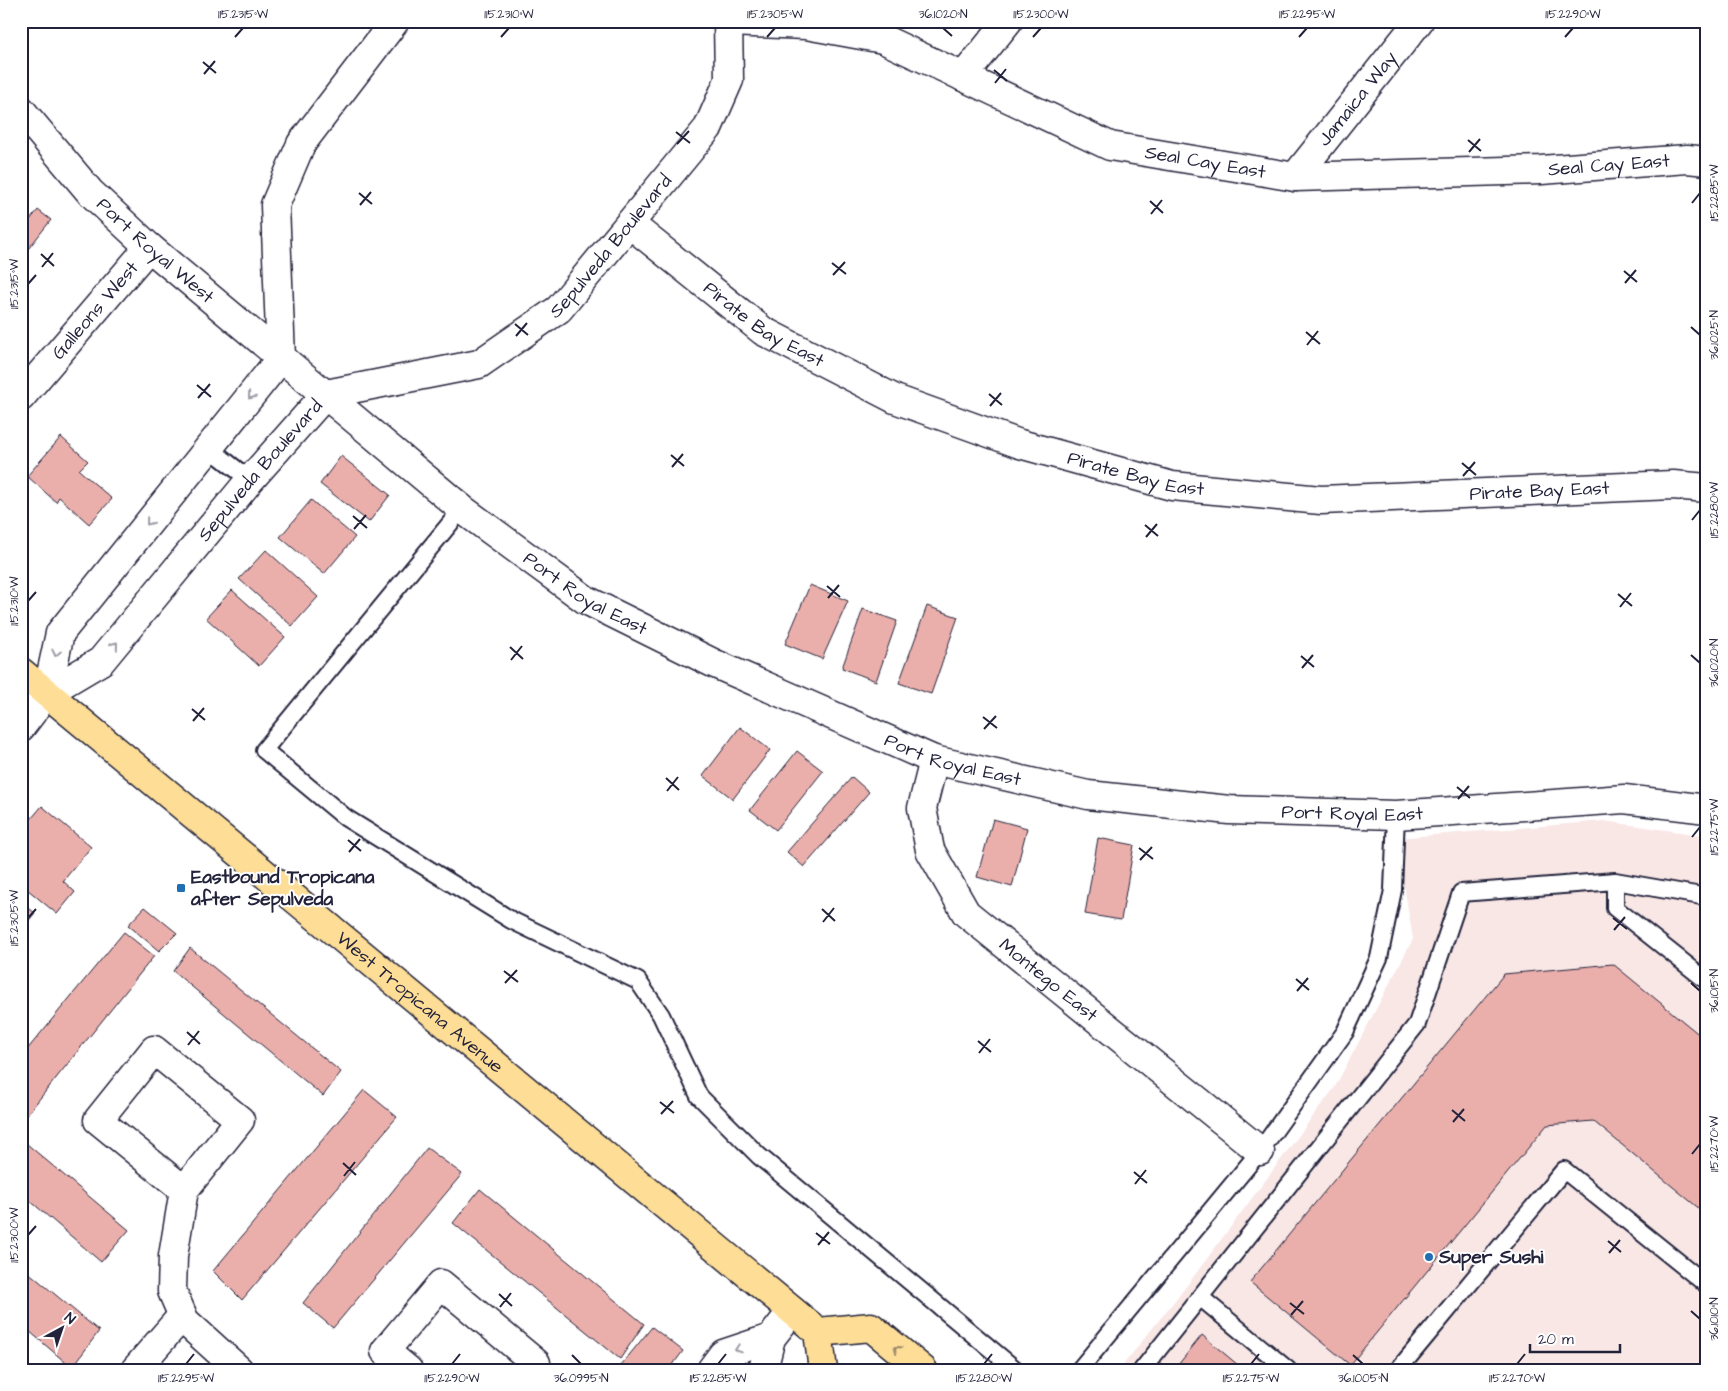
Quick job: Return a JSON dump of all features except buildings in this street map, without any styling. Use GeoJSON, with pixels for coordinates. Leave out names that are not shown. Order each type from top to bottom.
{"type":"FeatureCollection","features":[{"type":"Feature","properties":{"kind":"main road","name":"West Tropicana Avenue"},"geometry":{"type":"LineString","coordinates":[[21,672],[818,1332]]}},
{"type":"Feature","properties":{"kind":"main road"},"geometry":{"type":"LineString","coordinates":[[823,1370],[818,1332],[871,1327],[923,1370]]}},
{"type":"Feature","properties":{"kind":"street"},"geometry":{"type":"LineString","coordinates":[[962,77],[1008,21]]}},
{"type":"Feature","properties":{"kind":"street","name":"Jamaica Way"},"geometry":{"type":"LineString","coordinates":[[1295,177],[1419,21]]}},
{"type":"Feature","properties":{"kind":"street","name":"Seal Cay East"},"geometry":{"type":"LineString","coordinates":[[728,22],[806,25],[883,39],[1110,146],[1295,177],[1541,170],[1687,159],[1707,161]]}},
{"type":"Feature","properties":{"kind":"street","name":"Sepulveda Boulevard"},"geometry":{"type":"LineString","coordinates":[[21,727],[47,693],[101,661],[250,480],[326,394],[478,364],[559,309],[708,128],[728,80],[728,22]]}},
{"type":"Feature","properties":{"kind":"street"},"geometry":{"type":"LineString","coordinates":[[281,358],[275,205],[301,144],[390,23]]}},
{"type":"Feature","properties":{"kind":"street","name":"Port Royal West"},"geometry":{"type":"LineString","coordinates":[[21,110],[90,192],[149,247],[304,377]]}},
{"type":"Feature","properties":{"kind":"street","name":"Pirate Bay East"},"geometry":{"type":"LineString","coordinates":[[630,224],[763,331],[895,399],[1020,444],[1172,486],[1321,500],[1673,485],[1707,488]]}},
{"type":"Feature","properties":{"kind":"street","name":"Galleons West"},"geometry":{"type":"LineString","coordinates":[[21,397],[149,247]]}},
{"type":"Feature","properties":{"kind":"street","name":"Sepulveda Boulevard"},"geometry":{"type":"LineString","coordinates":[[47,693],[60,632],[281,358]]}},
{"type":"Feature","properties":{"kind":"street","name":"Port Royal East"},"geometry":{"type":"LineString","coordinates":[[304,377],[462,509],[586,600],[713,663],[934,760],[1088,795],[1229,810],[1396,816],[1624,800],[1707,809]]}},
{"type":"Feature","properties":{"kind":"street","name":"Montego East"},"geometry":{"type":"LineString","coordinates":[[934,760],[922,808],[930,850],[966,913],[1260,1151]]}},
{"type":"Feature","properties":{"kind":"street"},"geometry":{"type":"LineString","coordinates":[[184,1190],[98,1120],[154,1050],[240,1120],[184,1190],[173,1256],[172,1291],[184,1321],[239,1370]]}},
{"type":"Feature","properties":{"kind":"street"},"geometry":{"type":"LineString","coordinates":[[408,1370],[385,1351],[441,1284],[536,1363],[530,1370]]}},
{"type":"Feature","properties":{"kind":"street"},"geometry":{"type":"LineString","coordinates":[[763,1370],[771,1338],[792,1311]]}},
{"type":"Feature","properties":{"kind":"street"},"geometry":{"type":"LineString","coordinates":[[135,1370],[182,1316]]}},
{"type":"Feature","properties":{"kind":"street"},"geometry":{"type":"LineString","coordinates":[[711,1370],[724,1354],[771,1338]]}},
{"type":"Feature","properties":{"kind":"lane"},"geometry":{"type":"LineString","coordinates":[[209,448],[250,480]]}},
{"type":"Feature","properties":{"kind":"lane"},"geometry":{"type":"LineString","coordinates":[[462,509],[264,750],[346,818],[511,920],[638,981],[661,1014],[699,1096],[759,1156],[1016,1370]]}},
{"type":"Feature","properties":{"kind":"lane"},"geometry":{"type":"LineString","coordinates":[[1079,1370],[1260,1151],[1346,1032],[1379,958],[1393,890],[1396,816]]}},
{"type":"Feature","properties":{"kind":"lane"},"geometry":{"type":"LineString","coordinates":[[1142,1370],[1417,1024],[1461,893],[1615,881],[1707,897]]}},
{"type":"Feature","properties":{"kind":"lane"},"geometry":{"type":"LineString","coordinates":[[1615,881],[1615,908],[1707,981]]}},
{"type":"Feature","properties":{"kind":"lane"},"geometry":{"type":"LineString","coordinates":[[1398,1370],[1564,1170],[1707,1285]]}},
{"type":"Feature","properties":{"kind":"lane"},"geometry":{"type":"LineString","coordinates":[[1200,1297],[1288,1370]]}},
{"type":"Feature","properties":{"kind":"shaded area"},"geometry":{"type":"Polygon","coordinates":[[[1604,821],[1707,836],[1707,1370],[1119,1370],[1188,1284],[1335,1087],[1413,939],[1396,838],[1604,821]]]}},
{"type":"Feature","properties":{"kind":"place","name":"Eastbound Tropicana after Sepulveda"},"geometry":{"type":"Point","coordinates":[181,888]}},
{"type":"Feature","properties":{"kind":"place","name":"Super Sushi"},"geometry":{"type":"Point","coordinates":[1429,1257]}}]}
